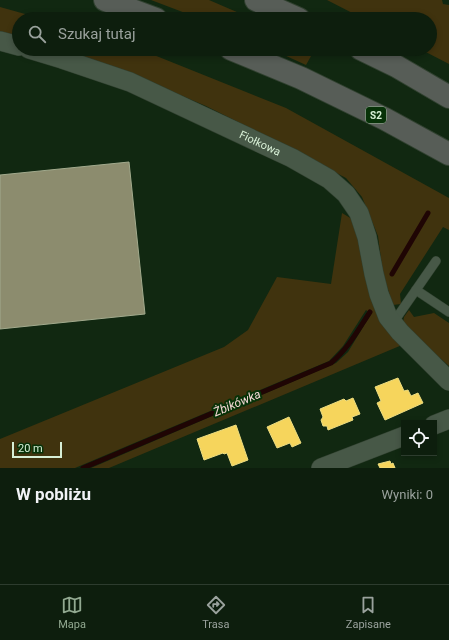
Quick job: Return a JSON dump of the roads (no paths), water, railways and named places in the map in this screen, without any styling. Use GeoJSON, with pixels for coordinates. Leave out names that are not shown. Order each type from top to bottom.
{"type":"FeatureCollection","features":[{"type":"Feature","properties":{"kind":"highway"},"geometry":{"type":"LineString","coordinates":[[88,0],[135,12]]}},
{"type":"Feature","properties":{"kind":"highway"},"geometry":{"type":"LineString","coordinates":[[105,0],[139,12]]}},
{"type":"Feature","properties":{"kind":"highway"},"geometry":{"type":"LineString","coordinates":[[256,0],[283,12]]}},
{"type":"Feature","properties":{"kind":"highway","name":"S2"},"geometry":{"type":"LineString","coordinates":[[248,56],[301,78],[385,119],[449,154]]}},
{"type":"Feature","properties":{"kind":"highway"},"geometry":{"type":"LineString","coordinates":[[375,56],[396,66],[449,97]]}},
{"type":"Feature","properties":{"kind":"street"},"geometry":{"type":"LineString","coordinates":[[0,41],[12,44]]}},
{"type":"Feature","properties":{"kind":"street","name":"Fiołkowa"},"geometry":{"type":"LineString","coordinates":[[52,56],[130,82],[292,158],[328,179],[346,194],[359,213],[367,237],[379,294],[386,311],[396,328],[449,381]]}},
{"type":"Feature","properties":{"kind":"street"},"geometry":{"type":"LineString","coordinates":[[437,424],[449,419]]}},
{"type":"Feature","properties":{"kind":"street"},"geometry":{"type":"LineString","coordinates":[[321,468],[401,437]]}},
{"type":"Feature","properties":{"kind":"lane"},"geometry":{"type":"LineString","coordinates":[[396,328],[416,290],[436,261]]}},
{"type":"Feature","properties":{"kind":"lane"},"geometry":{"type":"LineString","coordinates":[[416,290],[449,312]]}},
{"type":"Feature","properties":{"kind":"waterway","name":"Żbikówka"},"geometry":{"type":"LineString","coordinates":[[392,274],[428,213]]}},
{"type":"Feature","properties":{"kind":"waterway","name":"Żbikówka"},"geometry":{"type":"LineString","coordinates":[[83,468],[331,363],[348,345],[370,312]]}}]}
